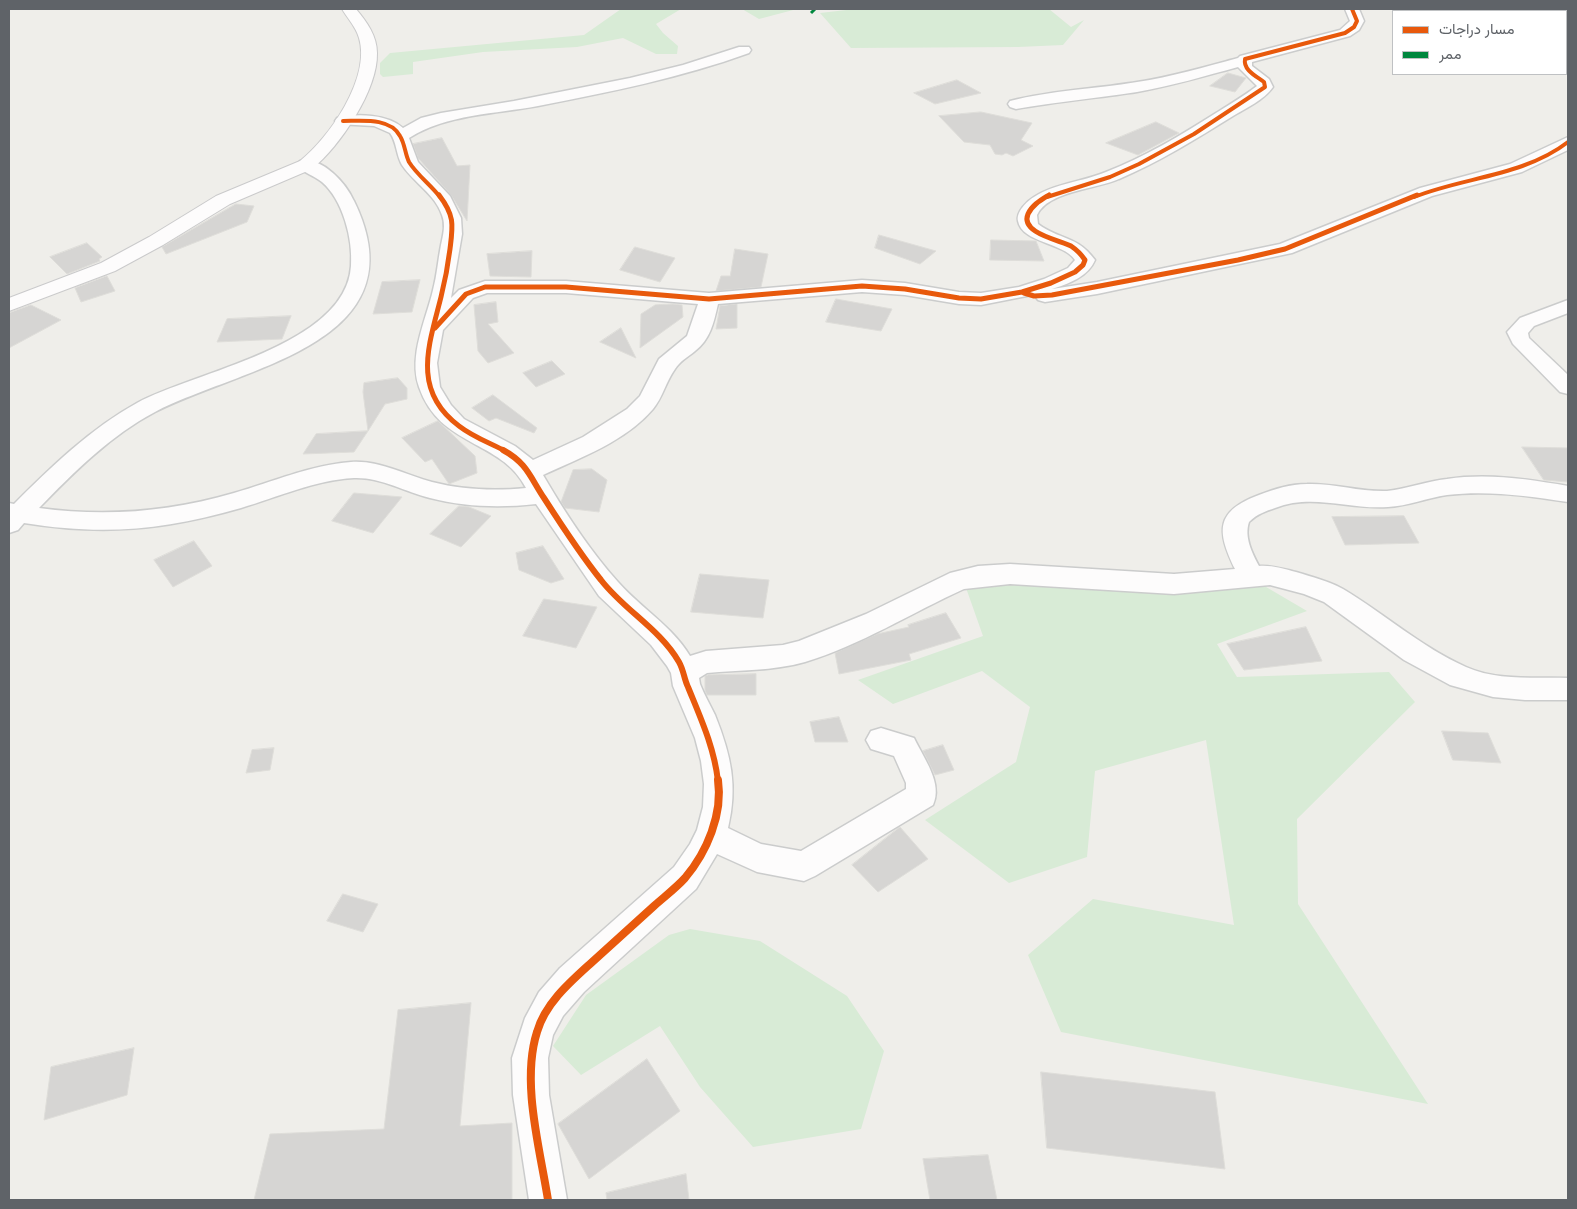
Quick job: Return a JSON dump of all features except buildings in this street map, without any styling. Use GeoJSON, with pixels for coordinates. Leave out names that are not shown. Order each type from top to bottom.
{"type":"FeatureCollection","features":[{"type":"Feature","properties":{"kind":"street"},"geometry":{"type":"LineString","coordinates":[[9,305],[108,267],[156,241],[223,200],[306,165],[317,157],[361,92],[368,70],[366,31],[361,22],[349,9]]}},
{"type":"Feature","properties":{"kind":"street"},"geometry":{"type":"LineString","coordinates":[[1016,104],[1067,94],[1137,87],[1182,78],[1244,61],[1255,56],[1345,33],[1354,27],[1357,21],[1352,9]]}},
{"type":"Feature","properties":{"kind":"street"},"geometry":{"type":"LineString","coordinates":[[401,136],[418,125],[434,118],[513,106],[633,82],[702,65],[744,50]]}},
{"type":"Feature","properties":{"kind":"street"},"geometry":{"type":"LineString","coordinates":[[434,330],[466,294],[485,288],[566,287],[651,292],[709,299],[850,286],[905,289],[976,299],[993,298],[1022,292],[1051,283],[1075,272],[1083,265],[1085,260],[1082,253],[1073,247],[1038,232],[1028,224],[1027,219],[1032,208],[1042,199],[1110,177],[1170,149],[1251,98],[1265,85],[1246,68],[1244,61]]}},
{"type":"Feature","properties":{"kind":"street"},"geometry":{"type":"LineString","coordinates":[[343,121],[388,125],[397,130],[401,136],[403,148],[408,158],[443,200],[450,212],[453,223],[448,268],[428,348],[426,366],[428,384],[434,396],[450,419],[459,426],[500,447],[530,471],[543,496],[602,582],[670,648],[685,673],[685,680],[714,750],[719,782],[717,814],[700,859],[685,878],[572,980],[551,1004],[536,1030],[530,1058],[531,1095],[548,1200]]}},
{"type":"Feature","properties":{"kind":"street"},"geometry":{"type":"LineString","coordinates":[[1022,292],[1034,296],[1052,296],[1285,249],[1426,192],[1516,168],[1559,149],[1568,142]]}},
{"type":"Feature","properties":{"kind":"street"},"geometry":{"type":"LineString","coordinates":[[12,516],[128,418],[169,396],[276,356],[311,335],[332,319],[351,298],[358,282],[361,251],[347,202],[338,186],[316,169],[306,165]]}},
{"type":"Feature","properties":{"kind":"street"},"geometry":{"type":"LineString","coordinates":[[530,471],[574,452],[629,418],[644,405],[652,395],[663,369],[674,356],[692,343],[698,334],[709,299]]}},
{"type":"Feature","properties":{"kind":"street"},"geometry":{"type":"LineString","coordinates":[[1568,306],[1527,322],[1517,332],[1517,336],[1568,387]]}},
{"type":"Feature","properties":{"kind":"street"},"geometry":{"type":"LineString","coordinates":[[12,516],[88,521],[150,520],[192,512],[326,474],[347,470],[367,470],[413,486],[481,498],[504,500],[543,496]]}},
{"type":"Feature","properties":{"kind":"street"},"geometry":{"type":"LineString","coordinates":[[1250,576],[1239,550],[1235,531],[1237,520],[1253,506],[1279,497],[1296,493],[1310,493],[1388,499],[1448,487],[1488,486],[1518,487],[1568,494]]}},
{"type":"Feature","properties":{"kind":"street"},"geometry":{"type":"LineString","coordinates":[[685,673],[697,665],[706,662],[783,656],[804,651],[875,621],[959,580],[978,576],[1010,574],[1174,584],[1270,575],[1286,578],[1333,595],[1414,652],[1460,677],[1494,686],[1525,689],[1568,689]]}},
{"type":"Feature","properties":{"kind":"street"},"geometry":{"type":"LineString","coordinates":[[710,835],[757,858],[804,866],[922,796],[921,783],[904,747],[881,740]]}},
{"type":"Feature","properties":{"kind":"green space"},"geometry":{"type":"Polygon","coordinates":[[[621,9],[681,9],[656,24],[678,46],[677,54],[656,54],[623,38],[577,47],[483,52],[413,62],[413,74],[383,77],[380,74],[380,63],[390,53],[584,35],[621,9]]]}},
{"type":"Feature","properties":{"kind":"green space"},"geometry":{"type":"Polygon","coordinates":[[[742,9],[797,9],[759,19],[742,9]]]}},
{"type":"Feature","properties":{"kind":"green space"},"geometry":{"type":"Polygon","coordinates":[[[855,9],[1049,9],[1071,27],[1084,20],[1063,45],[851,48],[820,13],[855,9]]]}},
{"type":"Feature","properties":{"kind":"green space"},"geometry":{"type":"Polygon","coordinates":[[[983,579],[1261,584],[1307,611],[1217,644],[1237,677],[1389,672],[1415,702],[1297,819],[1298,904],[1428,1104],[1061,1032],[1028,955],[1093,899],[1234,925],[1206,740],[1095,771],[1087,857],[1009,883],[925,820],[1016,762],[1030,707],[982,671],[893,704],[858,680],[983,636],[965,585],[983,579]]]}},
{"type":"Feature","properties":{"kind":"green space"},"geometry":{"type":"Polygon","coordinates":[[[690,929],[760,941],[847,996],[884,1051],[861,1129],[753,1147],[700,1087],[660,1026],[581,1075],[553,1046],[586,995],[669,935],[690,929]]]}},
{"type":"Feature","properties":{"kind":"marked path"},"geometry":{"type":"LineString","coordinates":[[811,13],[815,9]]}},
{"type":"Feature","properties":{"kind":"cycle path"},"geometry":{"type":"LineString","coordinates":[[435,328],[466,294],[485,287],[566,287],[709,299],[862,286],[905,289],[959,298],[981,299],[1022,292],[1051,283],[1075,272],[1083,265],[1085,260],[1072,247],[1036,232],[1030,227],[1027,221],[1028,215],[1036,204],[1047,196],[1124,171],[1194,134],[1265,87],[1264,82],[1246,68],[1244,64],[1245,59],[1345,33],[1354,27],[1357,21],[1352,9]]}},
{"type":"Feature","properties":{"kind":"cycle path"},"geometry":{"type":"LineString","coordinates":[[343,121],[382,123],[396,130],[400,135],[407,158],[412,166],[443,200],[451,214],[453,230],[446,274],[430,338],[426,363],[429,387],[435,398],[446,414],[460,427],[514,456],[525,466],[544,498],[601,580],[617,598],[660,638],[677,658],[684,671],[687,686],[700,714],[716,761],[719,784],[718,807],[712,830],[701,854],[685,878],[572,980],[551,1004],[537,1030],[530,1058],[531,1095],[548,1200]]}},
{"type":"Feature","properties":{"kind":"cycle path"},"geometry":{"type":"LineString","coordinates":[[1024,293],[1034,296],[1052,295],[1238,260],[1285,249],[1426,192],[1516,168],[1559,149],[1568,142]]}}]}
